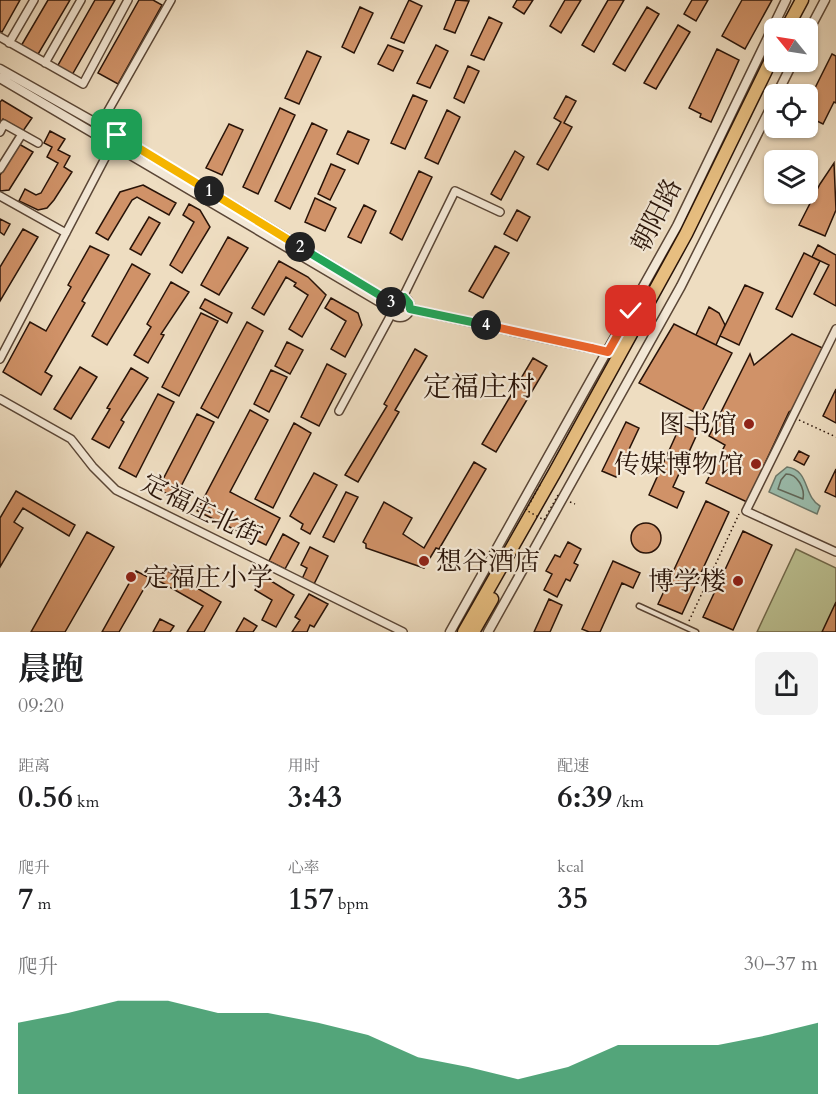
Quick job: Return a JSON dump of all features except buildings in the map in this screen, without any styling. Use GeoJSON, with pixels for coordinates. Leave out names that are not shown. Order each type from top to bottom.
{"type":"FeatureCollection","features":[{"type":"Feature","properties":{"kind":"highway"},"geometry":{"type":"LineString","coordinates":[[792,18],[802,0]]}},
{"type":"Feature","properties":{"kind":"highway"},"geometry":{"type":"LineString","coordinates":[[800,18],[810,0]]}},
{"type":"Feature","properties":{"kind":"highway","name":"朝阳路"},"geometry":{"type":"LineString","coordinates":[[464,632],[669,266],[765,72]]}},
{"type":"Feature","properties":{"kind":"highway","name":"朝阳路"},"geometry":{"type":"LineString","coordinates":[[473,632],[693,238],[774,72]]}},
{"type":"Feature","properties":{"kind":"street"},"geometry":{"type":"LineString","coordinates":[[9,43],[34,0]]}},
{"type":"Feature","properties":{"kind":"street"},"geometry":{"type":"LineString","coordinates":[[45,63],[81,0]]}},
{"type":"Feature","properties":{"kind":"street"},"geometry":{"type":"LineString","coordinates":[[0,37],[83,84],[128,0]]}},
{"type":"Feature","properties":{"kind":"street"},"geometry":{"type":"LineString","coordinates":[[100,125],[171,0]]}},
{"type":"Feature","properties":{"kind":"street","name":"朝阳路"},"geometry":{"type":"LineString","coordinates":[[450,632],[677,226],[786,0]]}},
{"type":"Feature","properties":{"kind":"street"},"geometry":{"type":"LineString","coordinates":[[815,18],[825,0]]}},
{"type":"Feature","properties":{"kind":"street"},"geometry":{"type":"LineString","coordinates":[[0,69],[100,125],[115,139]]}},
{"type":"Feature","properties":{"kind":"street"},"geometry":{"type":"LineString","coordinates":[[0,78],[115,139],[402,316],[410,309],[404,297]]}},
{"type":"Feature","properties":{"kind":"street"},"geometry":{"type":"LineString","coordinates":[[488,632],[681,286],[764,121]]}},
{"type":"Feature","properties":{"kind":"street"},"geometry":{"type":"LineString","coordinates":[[0,132],[4,124],[38,143]]}},
{"type":"Feature","properties":{"kind":"street"},"geometry":{"type":"LineString","coordinates":[[0,169],[22,134]]}},
{"type":"Feature","properties":{"kind":"street"},"geometry":{"type":"LineString","coordinates":[[0,359],[115,139]]}},
{"type":"Feature","properties":{"kind":"street"},"geometry":{"type":"LineString","coordinates":[[404,297],[455,191],[500,212]]}},
{"type":"Feature","properties":{"kind":"street"},"geometry":{"type":"LineString","coordinates":[[0,196],[66,233]]}},
{"type":"Feature","properties":{"kind":"street"},"geometry":{"type":"LineString","coordinates":[[339,411],[395,298],[404,297]]}},
{"type":"Feature","properties":{"kind":"street"},"geometry":{"type":"LineString","coordinates":[[410,309],[608,352]]}},
{"type":"Feature","properties":{"kind":"street"},"geometry":{"type":"LineString","coordinates":[[836,329],[746,511],[836,552]]}},
{"type":"Feature","properties":{"kind":"street","name":"定福庄北街"},"geometry":{"type":"LineString","coordinates":[[0,399],[71,439],[93,467],[116,490],[403,632]]}},
{"type":"Feature","properties":{"kind":"lane"},"geometry":{"type":"LineString","coordinates":[[639,606],[696,632]]}},
{"type":"Feature","properties":{"kind":"path"},"geometry":{"type":"LineString","coordinates":[[792,417],[836,437]]}},
{"type":"Feature","properties":{"kind":"path"},"geometry":{"type":"LineString","coordinates":[[540,485],[526,510],[544,520],[558,495]]}},
{"type":"Feature","properties":{"kind":"path"},"geometry":{"type":"LineString","coordinates":[[686,627],[740,510]]}},
{"type":"Feature","properties":{"kind":"shaded area"},"geometry":{"type":"Polygon","coordinates":[[[796,549],[836,568],[836,610],[826,632],[757,632],[796,549]]]}},
{"type":"Feature","properties":{"kind":"water"},"geometry":{"type":"Polygon","coordinates":[[[787,467],[794,469],[803,478],[811,496],[820,506],[817,514],[769,492],[776,476],[787,467]]]}},
{"type":"Feature","properties":{"kind":"place","name":"图书馆"},"geometry":{"type":"Point","coordinates":[749,424]}},
{"type":"Feature","properties":{"kind":"place","name":"传媒博物馆"},"geometry":{"type":"Point","coordinates":[756,464]}},
{"type":"Feature","properties":{"kind":"place","name":"想谷酒店"},"geometry":{"type":"Point","coordinates":[424,561]}},
{"type":"Feature","properties":{"kind":"place","name":"定福庄小学"},"geometry":{"type":"Point","coordinates":[131,577]}},
{"type":"Feature","properties":{"kind":"place","name":"博学楼"},"geometry":{"type":"Point","coordinates":[738,581]}},
{"type":"Feature","properties":{"kind":"district","name":"定福庄村"},"geometry":{"type":"Point","coordinates":[479,386]}},
{"type":"Feature","properties":{"kind":"route"},"geometry":{"type":"LineString","coordinates":[[117,135],[391,302],[397,297],[407,299],[410,309],[608,352],[631,311]]}}]}
